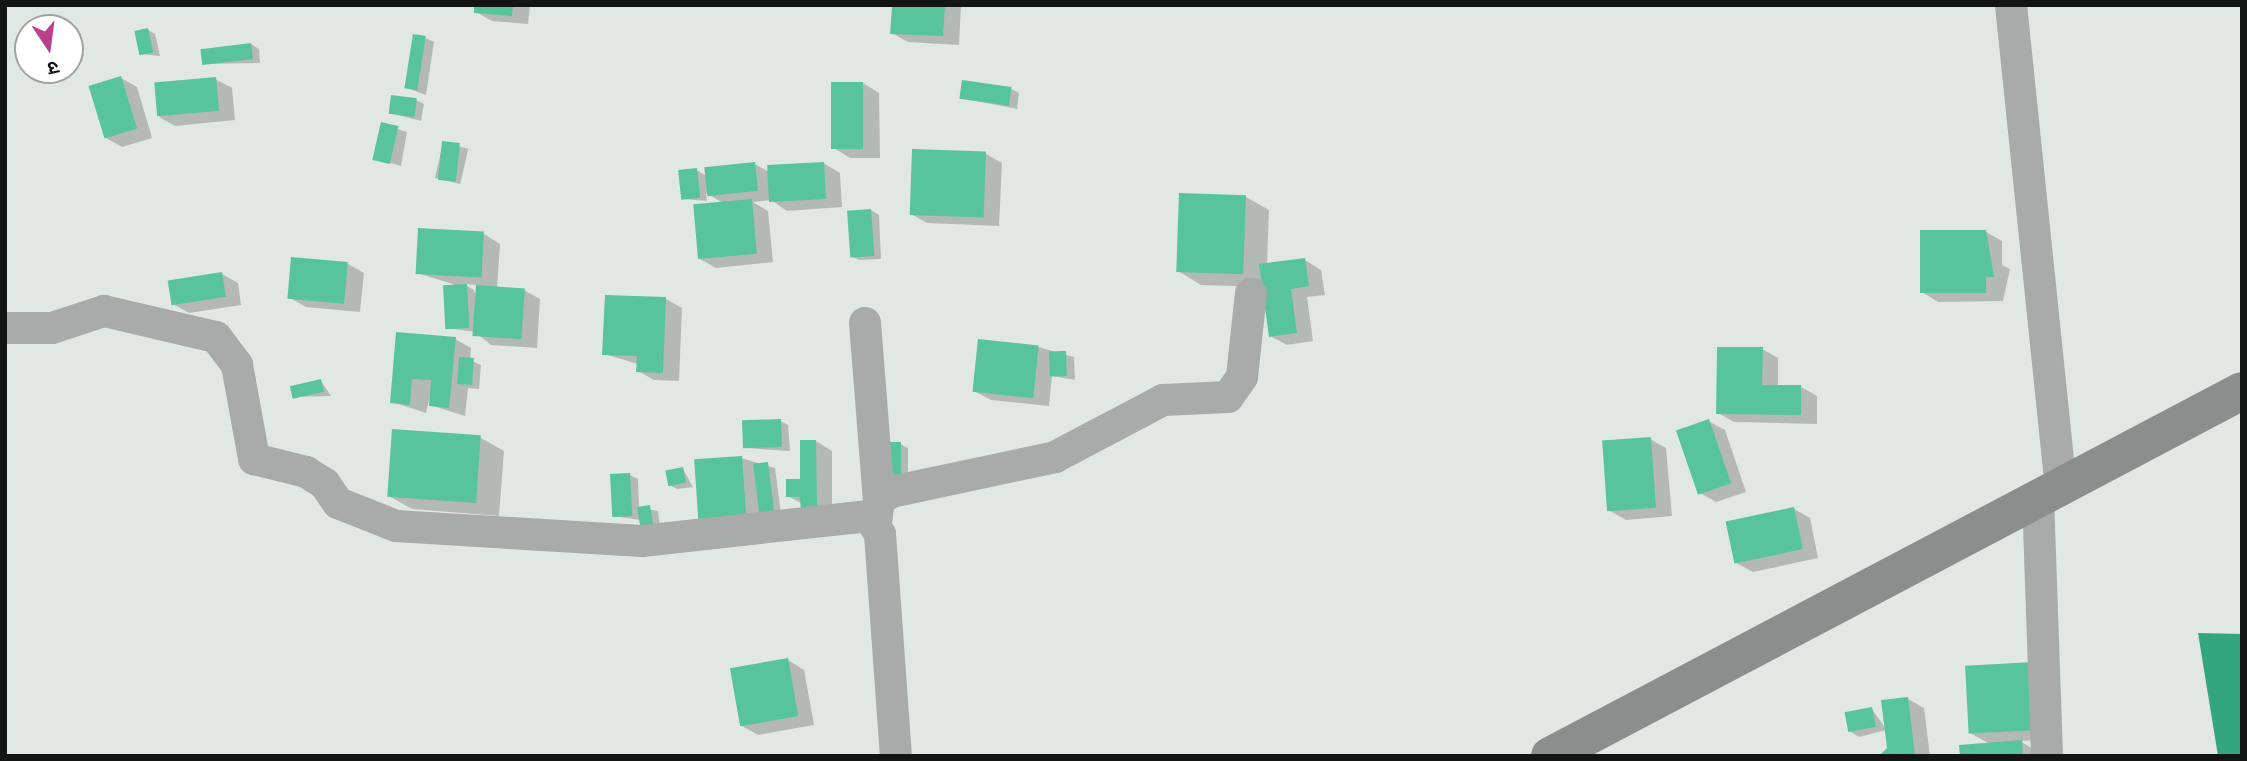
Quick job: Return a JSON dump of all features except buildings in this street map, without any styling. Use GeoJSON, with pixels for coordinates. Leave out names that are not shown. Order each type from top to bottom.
{"type":"FeatureCollection","features":[{"type":"Feature","properties":{"kind":"street"},"geometry":{"type":"LineString","coordinates":[[2011,5],[2049,491],[2047,756]]}},
{"type":"Feature","properties":{"kind":"street"},"geometry":{"type":"LineString","coordinates":[[5,328],[52,328],[104,311],[216,337],[237,365],[254,459],[306,472],[325,484],[338,503],[396,526],[642,541],[864,515],[1075,450],[1163,400],[1228,397],[1242,377],[1251,293]]}},
{"type":"Feature","properties":{"kind":"street"},"geometry":{"type":"LineString","coordinates":[[865,323],[878,511],[892,650],[896,756]]}},
{"type":"Feature","properties":{"kind":"street"},"geometry":{"type":"LineString","coordinates":[[1550,756],[2242,391]]}},
{"type":"Feature","properties":{"kind":"shaded area"},"geometry":{"type":"Polygon","coordinates":[[[2198,633],[2242,634],[2242,756],[2218,756],[2198,633]]]}}]}
